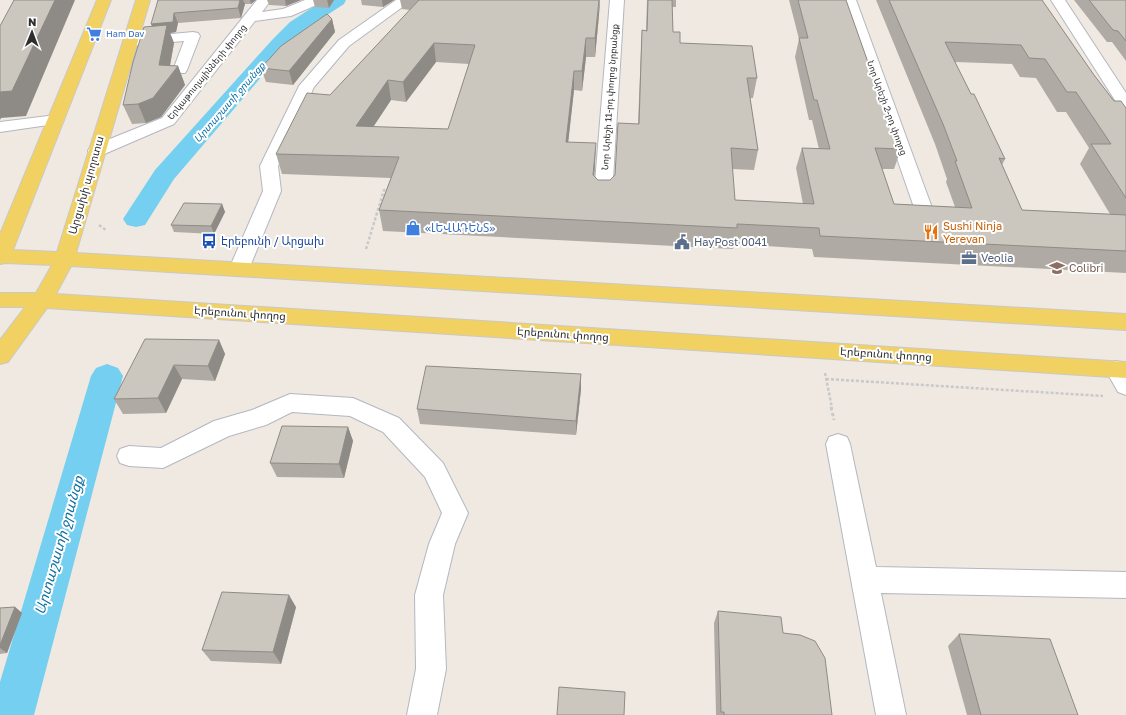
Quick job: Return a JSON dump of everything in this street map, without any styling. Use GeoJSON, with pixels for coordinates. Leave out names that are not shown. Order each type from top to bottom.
{"type":"FeatureCollection","features":[{"type":"Feature","properties":{"kind":"main road"},"geometry":{"type":"LineString","coordinates":[[104,0],[1,257],[65,259],[239,269],[1126,322]]}},
{"type":"Feature","properties":{"kind":"main road","name":"Արցախի պողոտա"},"geometry":{"type":"LineString","coordinates":[[0,356],[42,300],[65,259],[96,150],[143,0]]}},
{"type":"Feature","properties":{"kind":"main road","name":"Էրեբունու փողոց"},"geometry":{"type":"LineString","coordinates":[[0,300],[42,300],[821,350],[1120,381]]}},
{"type":"Feature","properties":{"kind":"street","name":"Երկաթուղայինների փողոց"},"geometry":{"type":"LineString","coordinates":[[96,150],[168,121],[264,0]]}},
{"type":"Feature","properties":{"kind":"street"},"geometry":{"type":"LineString","coordinates":[[251,17],[286,13],[316,0]]}},
{"type":"Feature","properties":{"kind":"street"},"geometry":{"type":"LineString","coordinates":[[239,269],[272,191],[269,166],[307,86],[344,43],[405,0]]}},
{"type":"Feature","properties":{"kind":"street","name":"Նոր Արեշի 11-րդ փողոց նրբանցք"},"geometry":{"type":"LineString","coordinates":[[602,195],[617,0]]}},
{"type":"Feature","properties":{"kind":"street","name":"Նոր Արեշի 2-րդ փողոց"},"geometry":{"type":"LineString","coordinates":[[849,0],[926,216]]}},
{"type":"Feature","properties":{"kind":"street"},"geometry":{"type":"LineString","coordinates":[[1058,0],[1126,105]]}},
{"type":"Feature","properties":{"kind":"street"},"geometry":{"type":"LineString","coordinates":[[130,42],[192,36],[180,70]]}},
{"type":"Feature","properties":{"kind":"street"},"geometry":{"type":"LineString","coordinates":[[0,127],[56,120]]}},
{"type":"Feature","properties":{"kind":"street"},"geometry":{"type":"LineString","coordinates":[[129,456],[163,458],[222,428],[258,418],[290,403],[353,407],[391,425],[434,470],[456,513],[442,544],[429,595],[431,669],[422,715]]}},
{"type":"Feature","properties":{"kind":"street"},"geometry":{"type":"LineString","coordinates":[[838,444],[891,715]]}},
{"type":"Feature","properties":{"kind":"street"},"geometry":{"type":"LineString","coordinates":[[864,580],[1126,585]]}},
{"type":"Feature","properties":{"kind":"path"},"geometry":{"type":"LineString","coordinates":[[366,249],[384,190],[391,190]]}},
{"type":"Feature","properties":{"kind":"path"},"geometry":{"type":"LineString","coordinates":[[821,350],[838,444]]}},
{"type":"Feature","properties":{"kind":"path"},"geometry":{"type":"LineString","coordinates":[[826,379],[1120,381]]}},
{"type":"Feature","properties":{"kind":"building"},"geometry":{"type":"Polygon","coordinates":[[[14,0],[55,0],[12,91],[0,92],[0,26],[14,0]]]}},
{"type":"Feature","properties":{"kind":"building"},"geometry":{"type":"Polygon","coordinates":[[[158,0],[240,0],[238,8],[174,13],[173,22],[151,24],[158,0]]]}},
{"type":"Feature","properties":{"kind":"building"},"geometry":{"type":"Polygon","coordinates":[[[419,0],[599,0],[595,38],[586,38],[582,71],[574,71],[566,142],[596,143],[593,175],[598,180],[610,180],[615,175],[618,123],[639,124],[642,30],[647,31],[648,0],[672,0],[673,32],[680,32],[680,43],[752,46],[757,78],[747,78],[758,150],[731,148],[735,200],[814,204],[802,148],[830,149],[817,100],[814,100],[799,38],[808,38],[798,0],[846,0],[888,119],[890,119],[901,149],[875,148],[894,204],[972,208],[943,124],[889,0],[1042,0],[1114,101],[1121,101],[1126,108],[1126,198],[1091,144],[1111,144],[1076,92],[1067,92],[1045,59],[1029,58],[1021,45],[945,42],[971,94],[974,94],[1005,159],[999,158],[1022,210],[1126,215],[1126,251],[820,236],[819,228],[737,224],[737,228],[379,210],[399,157],[276,154],[307,93],[330,95],[419,0]],[[434,43],[403,82],[388,80],[356,126],[448,129],[475,45],[434,43]]]}},
{"type":"Feature","properties":{"kind":"building"},"geometry":{"type":"Polygon","coordinates":[[[1089,0],[1126,0],[1126,41],[1118,31],[1113,30],[1089,0]]]}},
{"type":"Feature","properties":{"kind":"building"},"geometry":{"type":"Polygon","coordinates":[[[327,14],[332,19],[289,71],[261,68],[281,46],[327,14]]]}},
{"type":"Feature","properties":{"kind":"building"},"geometry":{"type":"Polygon","coordinates":[[[167,25],[159,65],[178,66],[153,98],[138,104],[123,105],[133,62],[144,27],[167,25]]]}},
{"type":"Feature","properties":{"kind":"building"},"geometry":{"type":"Polygon","coordinates":[[[184,203],[222,204],[211,226],[171,225],[184,203]]]}},
{"type":"Feature","properties":{"kind":"building"},"geometry":{"type":"Polygon","coordinates":[[[145,339],[219,340],[208,366],[174,365],[158,398],[114,399],[145,339]]]}},
{"type":"Feature","properties":{"kind":"building"},"geometry":{"type":"Polygon","coordinates":[[[426,366],[581,374],[576,421],[417,409],[426,366]]]}},
{"type":"Feature","properties":{"kind":"building"},"geometry":{"type":"Polygon","coordinates":[[[282,426],[348,427],[339,464],[270,463],[282,426]]]}},
{"type":"Feature","properties":{"kind":"building"},"geometry":{"type":"Polygon","coordinates":[[[222,592],[289,595],[273,652],[202,650],[222,592]]]}},
{"type":"Feature","properties":{"kind":"building"},"geometry":{"type":"Polygon","coordinates":[[[15,607],[0,645],[0,608],[15,607]]]}},
{"type":"Feature","properties":{"kind":"building"},"geometry":{"type":"Polygon","coordinates":[[[718,611],[781,617],[783,633],[800,635],[815,641],[825,658],[832,715],[724,715],[724,712],[721,712],[718,611]]]}},
{"type":"Feature","properties":{"kind":"building"},"geometry":{"type":"Polygon","coordinates":[[[959,634],[1050,639],[1078,715],[981,715],[959,634]]]}},
{"type":"Feature","properties":{"kind":"building"},"geometry":{"type":"Polygon","coordinates":[[[559,687],[625,692],[624,715],[557,715],[559,687]]]}},
{"type":"Feature","properties":{"kind":"waterway","name":"Արտաշատի ջրանցք"},"geometry":{"type":"LineString","coordinates":[[136,219],[164,175],[280,43],[297,26],[337,0]]}},
{"type":"Feature","properties":{"kind":"waterway","name":"Արտաշատի ջրանցք"},"geometry":{"type":"LineString","coordinates":[[12,715],[107,376]]}},
{"type":"Feature","properties":{"kind":"place","name":"Ham Dav"},"geometry":{"type":"Point","coordinates":[94,34]}},
{"type":"Feature","properties":{"kind":"place","name":"«ԼԵՎԱԴԵՆՏ»"},"geometry":{"type":"Point","coordinates":[413,228]}},
{"type":"Feature","properties":{"kind":"place","name":"Sushi Ninja Yerevan"},"geometry":{"type":"Point","coordinates":[931,232]}},
{"type":"Feature","properties":{"kind":"place","name":"Էրեբունի / Արցախ"},"geometry":{"type":"Point","coordinates":[209,241]}},
{"type":"Feature","properties":{"kind":"place","name":"HayPost 0041"},"geometry":{"type":"Point","coordinates":[682,242]}},
{"type":"Feature","properties":{"kind":"place","name":"Veolia"},"geometry":{"type":"Point","coordinates":[969,258]}},
{"type":"Feature","properties":{"kind":"place","name":"Colibri"},"geometry":{"type":"Point","coordinates":[1057,268]}}]}
